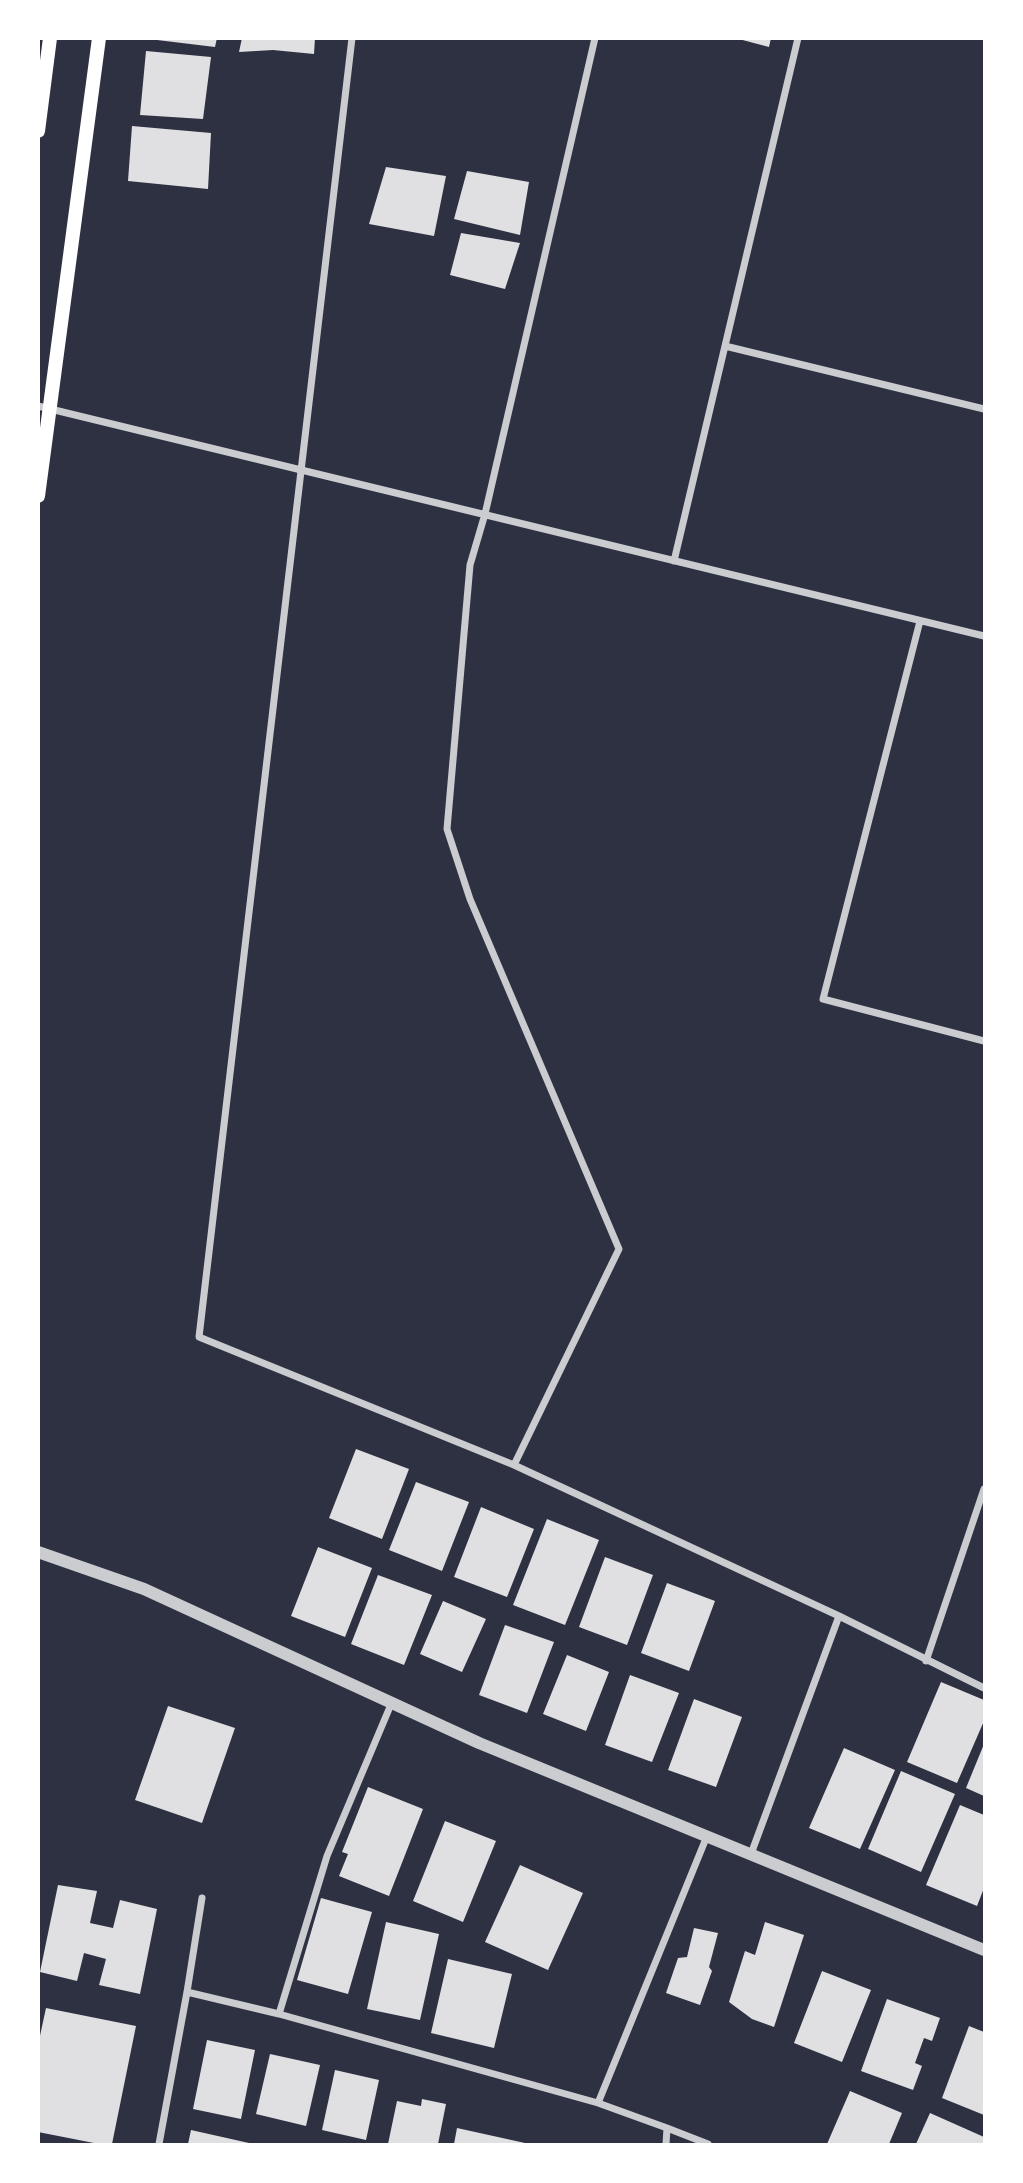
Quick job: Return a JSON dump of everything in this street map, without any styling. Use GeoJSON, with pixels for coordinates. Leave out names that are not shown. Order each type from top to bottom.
{"type":"FeatureCollection","features":[{"type":"Feature","properties":{"kind":"main road"},"geometry":{"type":"LineString","coordinates":[[38,131],[50,38]]}},
{"type":"Feature","properties":{"kind":"main road"},"geometry":{"type":"LineString","coordinates":[[38,496],[44,407],[99,38]]}},
{"type":"Feature","properties":{"kind":"street"},"geometry":{"type":"LineString","coordinates":[[352,38],[199,1337],[514,1465],[839,1616],[985,1689]]}},
{"type":"Feature","properties":{"kind":"street"},"geometry":{"type":"LineString","coordinates":[[514,1465],[619,1249],[470,899],[447,829],[470,565],[485,514],[595,38]]}},
{"type":"Feature","properties":{"kind":"street"},"geometry":{"type":"LineString","coordinates":[[674,561],[798,38]]}},
{"type":"Feature","properties":{"kind":"street"},"geometry":{"type":"LineString","coordinates":[[725,346],[985,409]]}},
{"type":"Feature","properties":{"kind":"street"},"geometry":{"type":"LineString","coordinates":[[44,407],[985,636]]}},
{"type":"Feature","properties":{"kind":"street"},"geometry":{"type":"LineString","coordinates":[[920,621],[823,999],[985,1041]]}},
{"type":"Feature","properties":{"kind":"street"},"geometry":{"type":"LineString","coordinates":[[926,1661],[985,1489]]}},
{"type":"Feature","properties":{"kind":"street"},"geometry":{"type":"LineString","coordinates":[[38,1552],[144,1588],[479,1743],[985,1950]]}},
{"type":"Feature","properties":{"kind":"street"},"geometry":{"type":"LineString","coordinates":[[751,1854],[839,1616]]}},
{"type":"Feature","properties":{"kind":"street"},"geometry":{"type":"LineString","coordinates":[[279,2014],[327,1856],[392,1702]]}},
{"type":"Feature","properties":{"kind":"street"},"geometry":{"type":"LineString","coordinates":[[598,2103],[707,1836]]}},
{"type":"Feature","properties":{"kind":"street"},"geometry":{"type":"LineString","coordinates":[[159,2144],[202,1898]]}},
{"type":"Feature","properties":{"kind":"street"},"geometry":{"type":"LineString","coordinates":[[187,1992],[279,2014],[598,2103],[708,2144]]}},
{"type":"Feature","properties":{"kind":"street"},"geometry":{"type":"LineString","coordinates":[[666,2144],[667,2128]]}},
{"type":"Feature","properties":{"kind":"building"},"geometry":{"type":"Polygon","coordinates":[[[157,38],[217,38],[215,47],[157,38]]]}},
{"type":"Feature","properties":{"kind":"building"},"geometry":{"type":"Polygon","coordinates":[[[242,38],[315,38],[314,54],[273,50],[239,52],[242,38]]]}},
{"type":"Feature","properties":{"kind":"building"},"geometry":{"type":"Polygon","coordinates":[[[735,38],[771,38],[769,47],[735,38]]]}},
{"type":"Feature","properties":{"kind":"building"},"geometry":{"type":"Polygon","coordinates":[[[146,51],[211,57],[203,119],[140,115],[146,51]]]}},
{"type":"Feature","properties":{"kind":"building"},"geometry":{"type":"Polygon","coordinates":[[[132,126],[211,133],[208,189],[128,181],[132,126]]]}},
{"type":"Feature","properties":{"kind":"building"},"geometry":{"type":"Polygon","coordinates":[[[386,167],[446,176],[434,236],[369,224],[386,167]]]}},
{"type":"Feature","properties":{"kind":"building"},"geometry":{"type":"Polygon","coordinates":[[[467,171],[529,182],[520,235],[454,219],[467,171]]]}},
{"type":"Feature","properties":{"kind":"building"},"geometry":{"type":"Polygon","coordinates":[[[461,233],[520,243],[505,289],[450,275],[461,233]]]}},
{"type":"Feature","properties":{"kind":"building"},"geometry":{"type":"Polygon","coordinates":[[[356,1449],[409,1469],[382,1539],[329,1518],[356,1449]]]}},
{"type":"Feature","properties":{"kind":"building"},"geometry":{"type":"Polygon","coordinates":[[[416,1482],[469,1502],[442,1571],[389,1550],[416,1482]]]}},
{"type":"Feature","properties":{"kind":"building"},"geometry":{"type":"Polygon","coordinates":[[[481,1507],[534,1529],[507,1597],[454,1577],[481,1507]]]}},
{"type":"Feature","properties":{"kind":"building"},"geometry":{"type":"Polygon","coordinates":[[[547,1519],[599,1540],[565,1625],[513,1605],[547,1519]]]}},
{"type":"Feature","properties":{"kind":"building"},"geometry":{"type":"Polygon","coordinates":[[[318,1547],[372,1568],[345,1637],[291,1616],[318,1547]]]}},
{"type":"Feature","properties":{"kind":"building"},"geometry":{"type":"Polygon","coordinates":[[[605,1557],[653,1575],[627,1645],[579,1627],[605,1557]]]}},
{"type":"Feature","properties":{"kind":"building"},"geometry":{"type":"Polygon","coordinates":[[[378,1575],[432,1595],[404,1665],[351,1644],[378,1575]]]}},
{"type":"Feature","properties":{"kind":"building"},"geometry":{"type":"Polygon","coordinates":[[[667,1583],[715,1601],[689,1671],[641,1653],[667,1583]]]}},
{"type":"Feature","properties":{"kind":"building"},"geometry":{"type":"Polygon","coordinates":[[[443,1601],[486,1619],[462,1672],[420,1654],[443,1601]]]}},
{"type":"Feature","properties":{"kind":"building"},"geometry":{"type":"Polygon","coordinates":[[[505,1625],[554,1642],[527,1713],[479,1695],[505,1625]]]}},
{"type":"Feature","properties":{"kind":"building"},"geometry":{"type":"Polygon","coordinates":[[[567,1655],[609,1672],[586,1731],[543,1714],[567,1655]]]}},
{"type":"Feature","properties":{"kind":"building"},"geometry":{"type":"Polygon","coordinates":[[[630,1675],[679,1693],[652,1762],[605,1745],[630,1675]]]}},
{"type":"Feature","properties":{"kind":"building"},"geometry":{"type":"Polygon","coordinates":[[[941,1682],[984,1700],[984,1721],[957,1783],[907,1762],[941,1682]]]}},
{"type":"Feature","properties":{"kind":"building"},"geometry":{"type":"Polygon","coordinates":[[[694,1699],[742,1717],[716,1787],[668,1770],[694,1699]]]}},
{"type":"Feature","properties":{"kind":"building"},"geometry":{"type":"Polygon","coordinates":[[[168,1706],[235,1728],[202,1823],[135,1800],[168,1706]]]}},
{"type":"Feature","properties":{"kind":"building"},"geometry":{"type":"Polygon","coordinates":[[[984,1744],[984,1796],[966,1788],[984,1744]]]}},
{"type":"Feature","properties":{"kind":"building"},"geometry":{"type":"Polygon","coordinates":[[[844,1748],[895,1770],[860,1849],[809,1828],[844,1748]]]}},
{"type":"Feature","properties":{"kind":"building"},"geometry":{"type":"Polygon","coordinates":[[[901,1771],[955,1794],[921,1872],[868,1849],[901,1771]]]}},
{"type":"Feature","properties":{"kind":"building"},"geometry":{"type":"Polygon","coordinates":[[[368,1787],[423,1809],[389,1896],[339,1876],[348,1854],[342,1852],[368,1787]]]}},
{"type":"Feature","properties":{"kind":"building"},"geometry":{"type":"Polygon","coordinates":[[[960,1805],[984,1815],[984,1888],[977,1906],[926,1885],[960,1805]]]}},
{"type":"Feature","properties":{"kind":"building"},"geometry":{"type":"Polygon","coordinates":[[[445,1821],[496,1841],[463,1922],[413,1901],[445,1821]]]}},
{"type":"Feature","properties":{"kind":"building"},"geometry":{"type":"Polygon","coordinates":[[[520,1865],[583,1893],[548,1970],[485,1942],[520,1865]]]}},
{"type":"Feature","properties":{"kind":"building"},"geometry":{"type":"Polygon","coordinates":[[[58,1885],[97,1891],[90,1923],[113,1928],[120,1900],[157,1909],[140,1994],[99,1985],[106,1959],[84,1953],[77,1981],[40,1972],[58,1885]]]}},
{"type":"Feature","properties":{"kind":"building"},"geometry":{"type":"Polygon","coordinates":[[[321,1898],[372,1912],[348,1994],[297,1980],[321,1898]]]}},
{"type":"Feature","properties":{"kind":"building"},"geometry":{"type":"Polygon","coordinates":[[[386,1922],[439,1934],[420,2020],[367,2009],[386,1922]]]}},
{"type":"Feature","properties":{"kind":"building"},"geometry":{"type":"Polygon","coordinates":[[[765,1922],[804,1935],[774,2027],[752,2019],[729,2002],[745,1951],[755,1955],[765,1922]]]}},
{"type":"Feature","properties":{"kind":"building"},"geometry":{"type":"Polygon","coordinates":[[[694,1928],[718,1933],[709,1967],[712,1971],[700,2005],[666,1993],[678,1958],[687,1957],[694,1928]]]}},
{"type":"Feature","properties":{"kind":"building"},"geometry":{"type":"Polygon","coordinates":[[[448,1959],[512,1974],[494,2048],[431,2033],[448,1959]]]}},
{"type":"Feature","properties":{"kind":"building"},"geometry":{"type":"Polygon","coordinates":[[[822,1971],[871,1990],[842,2062],[794,2043],[822,1971]]]}},
{"type":"Feature","properties":{"kind":"building"},"geometry":{"type":"Polygon","coordinates":[[[887,1999],[940,2018],[932,2041],[924,2038],[915,2063],[922,2066],[913,2090],[861,2071],[887,1999]]]}},
{"type":"Feature","properties":{"kind":"building"},"geometry":{"type":"Polygon","coordinates":[[[46,2008],[136,2026],[112,2144],[38,2132],[38,2045],[46,2008]]]}},
{"type":"Feature","properties":{"kind":"building"},"geometry":{"type":"Polygon","coordinates":[[[969,2026],[984,2032],[984,2115],[942,2098],[969,2026]]]}},
{"type":"Feature","properties":{"kind":"building"},"geometry":{"type":"Polygon","coordinates":[[[207,2040],[255,2050],[241,2119],[193,2109],[207,2040]]]}},
{"type":"Feature","properties":{"kind":"building"},"geometry":{"type":"Polygon","coordinates":[[[270,2054],[320,2065],[306,2126],[256,2114],[270,2054]]]}},
{"type":"Feature","properties":{"kind":"building"},"geometry":{"type":"Polygon","coordinates":[[[335,2070],[379,2080],[366,2140],[322,2130],[335,2070]]]}},
{"type":"Feature","properties":{"kind":"building"},"geometry":{"type":"Polygon","coordinates":[[[850,2091],[902,2113],[889,2144],[827,2144],[850,2091]]]}},
{"type":"Feature","properties":{"kind":"building"},"geometry":{"type":"Polygon","coordinates":[[[422,2099],[446,2104],[438,2144],[388,2144],[397,2101],[421,2106],[422,2099]]]}},
{"type":"Feature","properties":{"kind":"building"},"geometry":{"type":"Polygon","coordinates":[[[930,2113],[984,2137],[984,2144],[916,2144],[930,2113]]]}},
{"type":"Feature","properties":{"kind":"building"},"geometry":{"type":"Polygon","coordinates":[[[457,2128],[525,2143],[525,2144],[454,2144],[457,2128]]]}},
{"type":"Feature","properties":{"kind":"building"},"geometry":{"type":"Polygon","coordinates":[[[191,2130],[249,2143],[249,2144],[188,2144],[191,2130]]]}}]}
